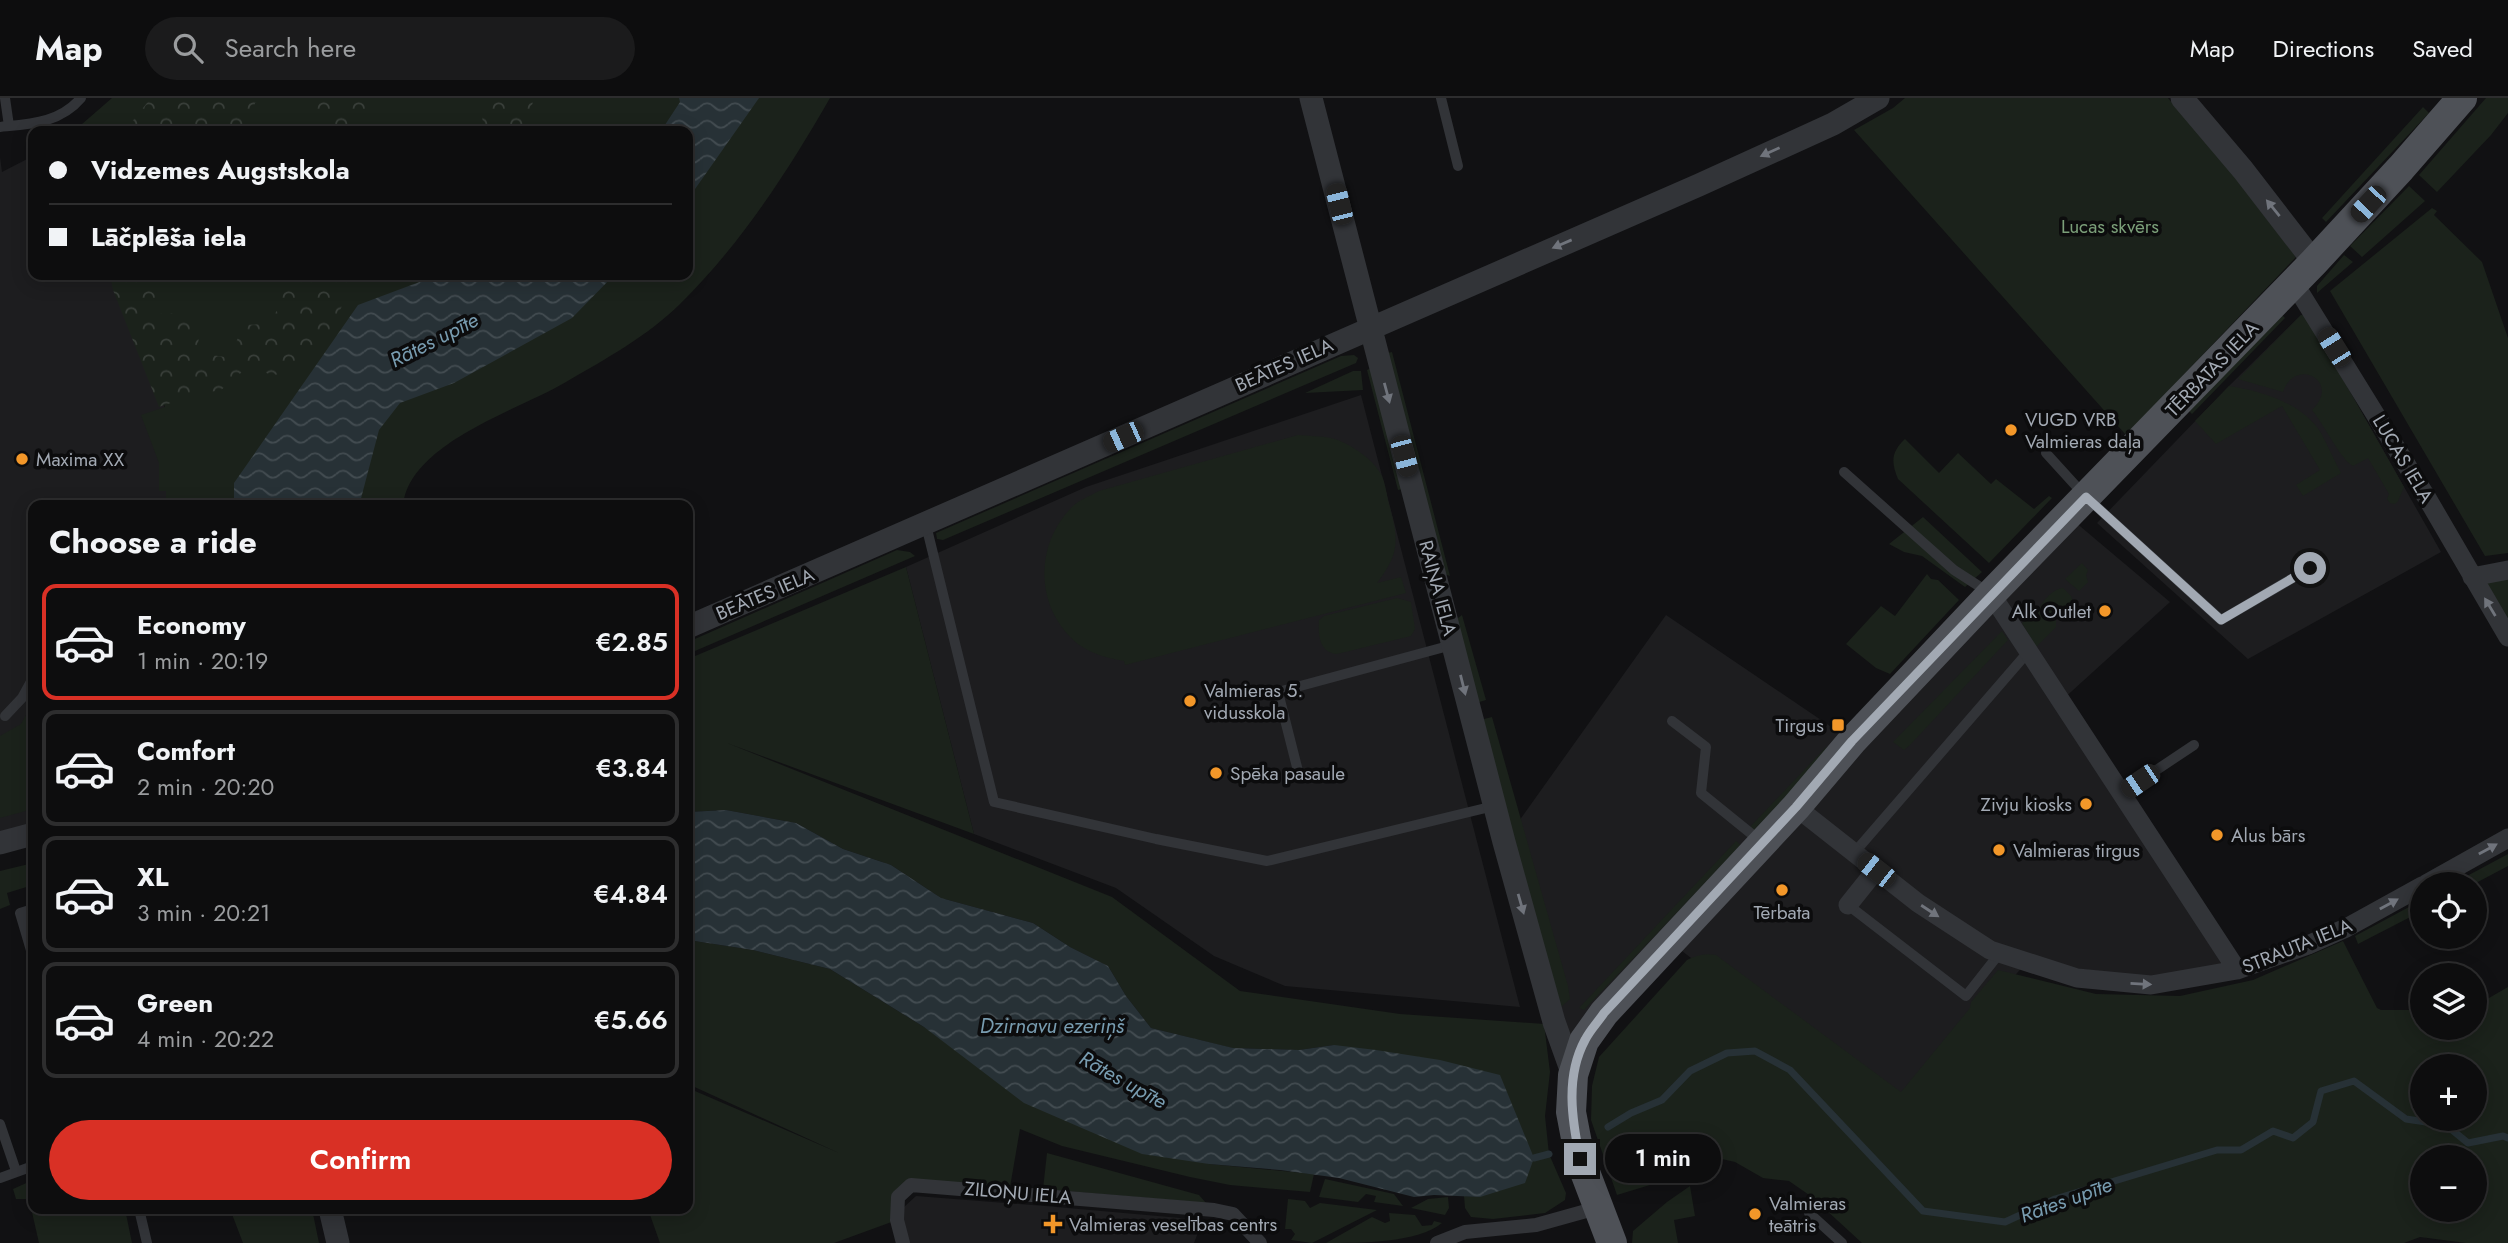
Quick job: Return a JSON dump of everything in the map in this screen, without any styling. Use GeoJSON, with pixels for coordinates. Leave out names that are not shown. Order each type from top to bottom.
{"type":"FeatureCollection","features":[{"type":"Feature","properties":{"kind":"main road","name":"TĒRBATAS IELA"},"geometry":{"type":"LineString","coordinates":[[1612,1243],[1580,1159],[1571,1112],[1573,1076],[1584,1041],[1604,1013],[1796,807],[1852,741],[2304,272],[2462,98]]}},
{"type":"Feature","properties":{"kind":"street","name":"RAIŅA IELA"},"geometry":{"type":"LineString","coordinates":[[1311,98],[1494,806],[1554,1022],[1573,1076]]}},
{"type":"Feature","properties":{"kind":"street","name":"BEĀTES IELA"},"geometry":{"type":"LineString","coordinates":[[693,625],[926,525],[1735,168],[1833,124],[1878,98]]}},
{"type":"Feature","properties":{"kind":"street","name":"LUCAS IELA"},"geometry":{"type":"LineString","coordinates":[[2182,98],[2243,170],[2304,272],[2427,498],[2508,636]]}},
{"type":"Feature","properties":{"kind":"street"},"geometry":{"type":"LineString","coordinates":[[2472,577],[2508,570]]}},
{"type":"Feature","properties":{"kind":"street"},"geometry":{"type":"LineString","coordinates":[[2007,583],[2028,652],[2237,970]]}},
{"type":"Feature","properties":{"kind":"street","name":"STRAUTA IELA"},"geometry":{"type":"LineString","coordinates":[[1796,807],[1918,903],[1994,950],[2077,978],[2151,985],[2237,970],[2295,950],[2346,928],[2410,893]]}},
{"type":"Feature","properties":{"kind":"street"},"geometry":{"type":"LineString","coordinates":[[0,843],[28,835]]}},
{"type":"Feature","properties":{"kind":"street","name":"STRAUTA IELA"},"geometry":{"type":"LineString","coordinates":[[2447,872],[2508,838]]}},
{"type":"Feature","properties":{"kind":"street"},"geometry":{"type":"LineString","coordinates":[[1849,905],[1876,870]]}},
{"type":"Feature","properties":{"kind":"street","name":"ZILOŅU IELA"},"geometry":{"type":"LineString","coordinates":[[903,1243],[897,1220],[898,1197],[911,1185],[1214,1210],[1233,1214],[1260,1243]]}},
{"type":"Feature","properties":{"kind":"street"},"geometry":{"type":"LineString","coordinates":[[1437,1243],[1465,1232],[1536,1225],[1597,1208]]}},
{"type":"Feature","properties":{"kind":"street"},"geometry":{"type":"LineString","coordinates":[[331,1214],[338,1243]]}},
{"type":"Feature","properties":{"kind":"lane"},"geometry":{"type":"LineString","coordinates":[[5,98],[4,127],[42,123],[72,109],[81,98]]}},
{"type":"Feature","properties":{"kind":"lane"},"geometry":{"type":"LineString","coordinates":[[1441,98],[1458,166]]}},
{"type":"Feature","properties":{"kind":"lane"},"geometry":{"type":"LineString","coordinates":[[2046,453],[2086,497],[2221,620],[2310,568]]}},
{"type":"Feature","properties":{"kind":"lane"},"geometry":{"type":"LineString","coordinates":[[1844,472],[1954,570],[2007,583]]}},
{"type":"Feature","properties":{"kind":"lane"},"geometry":{"type":"LineString","coordinates":[[926,525],[994,802],[1156,839],[1267,860],[1494,806]]}},
{"type":"Feature","properties":{"kind":"lane"},"geometry":{"type":"LineString","coordinates":[[1299,775],[1279,692],[1453,645]]}},
{"type":"Feature","properties":{"kind":"lane"},"geometry":{"type":"LineString","coordinates":[[1854,853],[2028,652]]}},
{"type":"Feature","properties":{"kind":"lane"},"geometry":{"type":"LineString","coordinates":[[5,716],[28,687]]}},
{"type":"Feature","properties":{"kind":"lane"},"geometry":{"type":"LineString","coordinates":[[1672,721],[1706,747],[1701,793],[1762,843]]}},
{"type":"Feature","properties":{"kind":"lane"},"geometry":{"type":"LineString","coordinates":[[2122,793],[2194,745]]}},
{"type":"Feature","properties":{"kind":"lane"},"geometry":{"type":"LineString","coordinates":[[1849,905],[1966,996],[1994,950]]}},
{"type":"Feature","properties":{"kind":"lane"},"geometry":{"type":"LineString","coordinates":[[28,911],[20,914],[28,940]]}},
{"type":"Feature","properties":{"kind":"lane"},"geometry":{"type":"LineString","coordinates":[[0,1124],[16,1171]]}},
{"type":"Feature","properties":{"kind":"lane"},"geometry":{"type":"LineString","coordinates":[[0,1178],[28,1167]]}},
{"type":"Feature","properties":{"kind":"lane"},"geometry":{"type":"LineString","coordinates":[[1809,1213],[1842,1243]]}},
{"type":"Feature","properties":{"kind":"lane"},"geometry":{"type":"LineString","coordinates":[[140,1214],[147,1243]]}},
{"type":"Feature","properties":{"kind":"shaded area"},"geometry":{"type":"Polygon","coordinates":[[[0,157],[2,172],[28,159],[28,280],[117,280],[180,448],[182,500],[28,500],[28,835],[0,843],[0,157]]]}},
{"type":"Feature","properties":{"kind":"shaded area"},"geometry":{"type":"Polygon","coordinates":[[[2301,315],[2307,316],[2441,552],[2248,659],[2097,523],[2301,315]]]}},
{"type":"Feature","properties":{"kind":"shaded area","name":"Valmieras 5. vidusskola"},"geometry":{"type":"Polygon","coordinates":[[[1361,395],[1520,1007],[1285,986],[1214,956],[1116,888],[974,834],[906,567],[1086,487],[1361,395]]]}},
{"type":"Feature","properties":{"kind":"shaded area"},"geometry":{"type":"Polygon","coordinates":[[[2068,516],[2170,602],[2061,701],[2237,970],[2186,981],[2026,963],[1892,1113],[1669,941],[1573,1075],[1504,842],[1666,615],[1852,741],[2068,516]]]}},
{"type":"Feature","properties":{"kind":"shaded area","name":"Valmieras veselības centrs"},"geometry":{"type":"Polygon","coordinates":[[[916,1196],[1203,1220],[1194,1243],[907,1243],[903,1229],[904,1207],[916,1196]]]}},
{"type":"Feature","properties":{"kind":"green space"},"geometry":{"type":"Polygon","coordinates":[[[112,98],[830,98],[762,206],[723,257],[680,304],[640,337],[611,356],[445,446],[424,464],[410,484],[405,500],[166,500],[166,491],[159,491],[159,463],[141,415],[165,407],[117,280],[693,280],[693,126],[80,126],[112,98]]]}},
{"type":"Feature","properties":{"kind":"green space"},"geometry":{"type":"Polygon","coordinates":[[[151,98],[287,98],[255,103],[249,126],[126,126],[151,98]]]}},
{"type":"Feature","properties":{"kind":"green space"},"geometry":{"type":"Polygon","coordinates":[[[302,98],[370,98],[357,126],[326,126],[302,98]]]}},
{"type":"Feature","properties":{"kind":"green space"},"geometry":{"type":"Polygon","coordinates":[[[478,98],[534,98],[522,126],[484,126],[478,98]]]}},
{"type":"Feature","properties":{"kind":"green space","name":"Lucas skvērs"},"geometry":{"type":"Polygon","coordinates":[[[1905,98],[2168,98],[2232,173],[2296,257],[2126,435],[1854,130],[1905,98]]]}},
{"type":"Feature","properties":{"kind":"green space"},"geometry":{"type":"Polygon","coordinates":[[[2486,98],[2508,98],[2508,113],[2437,192],[2419,175],[2486,98]]]}},
{"type":"Feature","properties":{"kind":"green space"},"geometry":{"type":"Polygon","coordinates":[[[2423,107],[2429,113],[2326,222],[2322,218],[2423,107]]]}},
{"type":"Feature","properties":{"kind":"green space"},"geometry":{"type":"Polygon","coordinates":[[[2409,186],[2425,201],[2362,257],[2350,246],[2409,186]]]}},
{"type":"Feature","properties":{"kind":"green space"},"geometry":{"type":"Polygon","coordinates":[[[2432,208],[2437,211],[2434,215],[2482,262],[2508,338],[2508,553],[2485,556],[2330,291],[2432,208]]]}},
{"type":"Feature","properties":{"kind":"green space"},"geometry":{"type":"Polygon","coordinates":[[[2344,255],[2353,262],[2317,293],[2317,286],[2344,255]]]}},
{"type":"Feature","properties":{"kind":"green space"},"geometry":{"type":"Polygon","coordinates":[[[111,280],[156,280],[156,314],[190,313],[198,327],[199,353],[231,358],[242,325],[266,324],[281,306],[278,280],[355,280],[330,331],[294,373],[271,375],[253,367],[242,372],[221,390],[194,395],[159,407],[111,280]]]}},
{"type":"Feature","properties":{"kind":"green space"},"geometry":{"type":"Polygon","coordinates":[[[2281,314],[2285,318],[2192,414],[2188,410],[2281,314]]]}},
{"type":"Feature","properties":{"kind":"green space"},"geometry":{"type":"Polygon","coordinates":[[[2301,315],[2307,316],[2404,487],[2395,504],[2387,499],[2389,494],[2368,458],[2353,466],[2337,449],[2312,410],[2320,399],[2322,390],[2313,377],[2305,374],[2297,376],[2289,381],[2283,392],[2238,379],[2301,315]]]}},
{"type":"Feature","properties":{"kind":"green space"},"geometry":{"type":"Polygon","coordinates":[[[1392,352],[1450,576],[1439,572],[1382,354],[1392,352]]]}},
{"type":"Feature","properties":{"kind":"green space"},"geometry":{"type":"Polygon","coordinates":[[[1354,355],[1358,358],[1356,363],[943,540],[937,539],[936,533],[1341,356],[1354,355]]]}},
{"type":"Feature","properties":{"kind":"green space"},"geometry":{"type":"Polygon","coordinates":[[[1371,368],[1402,489],[1398,490],[1367,370],[1371,368]]]}},
{"type":"Feature","properties":{"kind":"green space"},"geometry":{"type":"Polygon","coordinates":[[[1353,371],[1361,371],[1363,390],[1305,393],[1353,371]]]}},
{"type":"Feature","properties":{"kind":"green space"},"geometry":{"type":"Polygon","coordinates":[[[2229,386],[2268,395],[2303,414],[2321,433],[2341,473],[2303,496],[2296,485],[2320,470],[2282,406],[2216,444],[2195,421],[2229,386]]]}},
{"type":"Feature","properties":{"kind":"green space"},"geometry":{"type":"Polygon","coordinates":[[[1298,435],[1338,440],[1360,452],[1378,470],[1385,483],[1396,539],[1390,564],[1377,583],[1401,577],[1406,593],[1125,665],[1124,661],[1083,647],[1064,630],[1047,596],[1044,577],[1050,540],[1059,523],[1074,505],[1099,491],[1298,435]]]}},
{"type":"Feature","properties":{"kind":"green space"},"geometry":{"type":"Polygon","coordinates":[[[1905,439],[1939,473],[1958,453],[1991,484],[1996,479],[2034,509],[2049,496],[2052,498],[1989,563],[1898,479],[1894,458],[1897,448],[1905,439]]]}},
{"type":"Feature","properties":{"kind":"green space"},"geometry":{"type":"Polygon","coordinates":[[[1923,517],[1982,572],[1965,587],[1922,556],[1904,552],[1889,544],[1923,517]]]}},
{"type":"Feature","properties":{"kind":"green space"},"geometry":{"type":"Polygon","coordinates":[[[897,550],[910,552],[915,556],[693,652],[693,640],[897,550]]]}},
{"type":"Feature","properties":{"kind":"green space"},"geometry":{"type":"Polygon","coordinates":[[[2082,563],[2088,570],[2088,582],[2079,591],[2065,579],[2082,563]]]}},
{"type":"Feature","properties":{"kind":"green space"},"geometry":{"type":"Polygon","coordinates":[[[906,567],[974,834],[727,743],[1112,897],[1240,991],[1400,1014],[1544,1024],[1550,1072],[1545,1116],[1549,1154],[1566,1193],[1565,1200],[1545,1213],[1493,1219],[1471,1217],[1465,1208],[1464,1196],[1480,1197],[1334,1045],[1299,1050],[1232,1048],[1151,1028],[1126,996],[1108,966],[1070,947],[1033,923],[941,898],[891,865],[843,849],[796,823],[726,810],[693,812],[693,657],[906,567]]]}},
{"type":"Feature","properties":{"kind":"green space"},"geometry":{"type":"Polygon","coordinates":[[[1927,574],[1931,579],[1938,580],[1959,600],[1890,674],[1876,668],[1846,644],[1881,606],[1895,616],[1927,574]]]}},
{"type":"Feature","properties":{"kind":"green space"},"geometry":{"type":"Polygon","coordinates":[[[2508,578],[2508,620],[2485,582],[2508,578]]]}},
{"type":"Feature","properties":{"kind":"green space"},"geometry":{"type":"Polygon","coordinates":[[[2063,588],[2071,596],[2075,606],[2065,617],[2062,614],[2056,619],[2056,627],[2036,647],[2022,623],[2038,613],[2051,594],[2063,588]]]}},
{"type":"Feature","properties":{"kind":"green space"},"geometry":{"type":"Polygon","coordinates":[[[1397,598],[1411,602],[1415,629],[1411,636],[1337,654],[1331,653],[1323,646],[1319,620],[1324,616],[1397,598]]]}},
{"type":"Feature","properties":{"kind":"green space"},"geometry":{"type":"Polygon","coordinates":[[[1462,615],[1486,700],[1476,703],[1454,621],[1462,615]]]}},
{"type":"Feature","properties":{"kind":"green space"},"geometry":{"type":"Polygon","coordinates":[[[2002,631],[2008,640],[1910,745],[1904,750],[1893,742],[2002,631]]]}},
{"type":"Feature","properties":{"kind":"green space"},"geometry":{"type":"Polygon","coordinates":[[[28,712],[28,810],[0,818],[0,736],[21,724],[28,712]]]}},
{"type":"Feature","properties":{"kind":"green space"},"geometry":{"type":"Polygon","coordinates":[[[1492,717],[1568,986],[1570,999],[1561,1007],[1480,720],[1492,717]]]}},
{"type":"Feature","properties":{"kind":"green space"},"geometry":{"type":"Polygon","coordinates":[[[1826,747],[1830,751],[1753,831],[1749,828],[1826,747]]]}},
{"type":"Feature","properties":{"kind":"green space"},"geometry":{"type":"Polygon","coordinates":[[[1736,841],[1741,845],[1584,1010],[1579,1008],[1736,841]]]}},
{"type":"Feature","properties":{"kind":"green space"},"geometry":{"type":"Polygon","coordinates":[[[2508,854],[2508,866],[2487,877],[2487,872],[2474,872],[2508,854]]]}},
{"type":"Feature","properties":{"kind":"green space"},"geometry":{"type":"Polygon","coordinates":[[[28,864],[28,887],[7,893],[10,905],[0,909],[0,871],[28,864]]]}},
{"type":"Feature","properties":{"kind":"green space"},"geometry":{"type":"Polygon","coordinates":[[[2410,906],[2410,917],[2358,944],[2355,936],[2410,906]]]}},
{"type":"Feature","properties":{"kind":"green space"},"geometry":{"type":"Polygon","coordinates":[[[693,941],[753,950],[830,969],[924,1027],[1209,1164],[1314,1174],[1310,1192],[1230,1185],[1062,1146],[1020,1129],[1009,1193],[911,1185],[897,1220],[834,1243],[660,1243],[650,1214],[693,1214],[693,1090],[839,1153],[693,1086],[693,941]]]}},
{"type":"Feature","properties":{"kind":"green space"},"geometry":{"type":"Polygon","coordinates":[[[2343,941],[2377,1008],[2410,1010],[2410,1040],[2487,1040],[2487,999],[2508,987],[2508,1243],[2466,1243],[2420,1237],[2404,1243],[1862,1243],[1812,1197],[1789,1181],[1763,1178],[1735,1162],[1713,1157],[1673,1178],[1617,1195],[1591,1120],[1592,1086],[1599,1057],[1687,960],[1701,955],[1716,955],[1901,1092],[1998,970],[2096,994],[2180,996],[2253,980],[2343,941]]]}},
{"type":"Feature","properties":{"kind":"green space"},"geometry":{"type":"Polygon","coordinates":[[[1047,1153],[1199,1195],[1206,1203],[1043,1189],[1047,1153]]]}},
{"type":"Feature","properties":{"kind":"green space"},"geometry":{"type":"Polygon","coordinates":[[[1325,1179],[1394,1194],[1403,1206],[1374,1202],[1376,1196],[1366,1194],[1358,1202],[1319,1197],[1325,1179]]]}},
{"type":"Feature","properties":{"kind":"green space"},"geometry":{"type":"Polygon","coordinates":[[[28,1182],[28,1199],[16,1199],[13,1189],[28,1182]]]}},
{"type":"Feature","properties":{"kind":"green space"},"geometry":{"type":"Polygon","coordinates":[[[1690,1186],[1695,1216],[1674,1220],[1678,1243],[1632,1243],[1633,1231],[1690,1186]]]}},
{"type":"Feature","properties":{"kind":"green space"},"geometry":{"type":"Polygon","coordinates":[[[1448,1197],[1449,1208],[1445,1215],[1411,1208],[1428,1199],[1448,1197]]]}},
{"type":"Feature","properties":{"kind":"green space"},"geometry":{"type":"Polygon","coordinates":[[[1288,1199],[1305,1201],[1310,1208],[1320,1203],[1377,1210],[1312,1243],[1291,1240],[1295,1234],[1291,1229],[1285,1229],[1288,1199]]]}},
{"type":"Feature","properties":{"kind":"green space"},"geometry":{"type":"Polygon","coordinates":[[[1389,1213],[1415,1215],[1422,1226],[1432,1225],[1434,1221],[1442,1223],[1432,1230],[1404,1238],[1326,1243],[1372,1217],[1385,1223],[1390,1221],[1389,1213]]]}},
{"type":"Feature","properties":{"kind":"green space"},"geometry":{"type":"Polygon","coordinates":[[[32,1214],[126,1214],[132,1243],[39,1243],[32,1214]]]}},
{"type":"Feature","properties":{"kind":"green space"},"geometry":{"type":"Polygon","coordinates":[[[232,1214],[313,1214],[319,1243],[243,1243],[232,1214]]]}},
{"type":"Feature","properties":{"kind":"water"},"geometry":{"type":"Polygon","coordinates":[[[679,98],[759,98],[693,192],[693,126],[664,126],[680,102],[679,98]]]}},
{"type":"Feature","properties":{"kind":"water"},"geometry":{"type":"Polygon","coordinates":[[[425,280],[609,280],[572,318],[454,383],[400,403],[379,430],[361,500],[234,500],[234,483],[358,305],[425,280]]]}},
{"type":"Feature","properties":{"kind":"water","name":"Dzirnavu ezeriņš"},"geometry":{"type":"Polygon","coordinates":[[[726,810],[796,823],[843,849],[891,865],[941,898],[1033,923],[1070,947],[1108,966],[1126,996],[1151,1028],[1233,1048],[1299,1050],[1334,1045],[1440,1060],[1500,1075],[1534,1158],[1525,1183],[1480,1197],[1414,1197],[1339,1178],[1142,1154],[1024,1103],[924,1027],[830,969],[753,950],[693,941],[693,812],[726,810]]]}},
{"type":"Feature","properties":{"kind":"waterway","name":"Rātes upīte"},"geometry":{"type":"LineString","coordinates":[[1608,1127],[1631,1113],[1662,1100],[1690,1071],[1727,1053],[1755,1051],[1790,1070],[1923,1211],[2005,1222],[2055,1199],[2217,1150],[2241,1150],[2273,1131],[2293,1138],[2313,1122],[2321,1091],[2354,1081],[2406,1119],[2446,1125],[2468,1143],[2503,1136],[2508,1138]]}},
{"type":"Feature","properties":{"kind":"waterway","name":"Rātes upīte"},"geometry":{"type":"LineString","coordinates":[[1534,1158],[1549,1154]]}},
{"type":"Feature","properties":{"kind":"place","name":"VUGD VRB Valmieras daļa"},"geometry":{"type":"Point","coordinates":[2011,430]}},
{"type":"Feature","properties":{"kind":"place","name":"Maxima XX"},"geometry":{"type":"Point","coordinates":[22,459]}},
{"type":"Feature","properties":{"kind":"place","name":"Alk Outlet"},"geometry":{"type":"Point","coordinates":[2105,611]}},
{"type":"Feature","properties":{"kind":"place","name":"Valmieras 5. vidusskola"},"geometry":{"type":"Point","coordinates":[1190,701]}},
{"type":"Feature","properties":{"kind":"place","name":"Tirgus"},"geometry":{"type":"Point","coordinates":[1838,725]}},
{"type":"Feature","properties":{"kind":"place","name":"Spēka pasaule"},"geometry":{"type":"Point","coordinates":[1216,773]}},
{"type":"Feature","properties":{"kind":"place","name":"Zivju kiosks"},"geometry":{"type":"Point","coordinates":[2086,804]}},
{"type":"Feature","properties":{"kind":"place","name":"Alus bārs"},"geometry":{"type":"Point","coordinates":[2217,835]}},
{"type":"Feature","properties":{"kind":"place","name":"Valmieras tirgus"},"geometry":{"type":"Point","coordinates":[1999,850]}},
{"type":"Feature","properties":{"kind":"place","name":"Tērbata"},"geometry":{"type":"Point","coordinates":[1782,890]}},
{"type":"Feature","properties":{"kind":"place","name":"Valmieras teātris"},"geometry":{"type":"Point","coordinates":[1755,1214]}},
{"type":"Feature","properties":{"kind":"place","name":"Valmieras veselības centrs"},"geometry":{"type":"Point","coordinates":[1053,1224]}},
{"type":"Feature","properties":{"kind":"route"},"geometry":{"type":"LineString","coordinates":[[1580,1159],[1571,1112],[1573,1076],[1584,1041],[1604,1013],[1796,807],[1852,741],[2086,497],[2221,620],[2310,568]]}}]}
